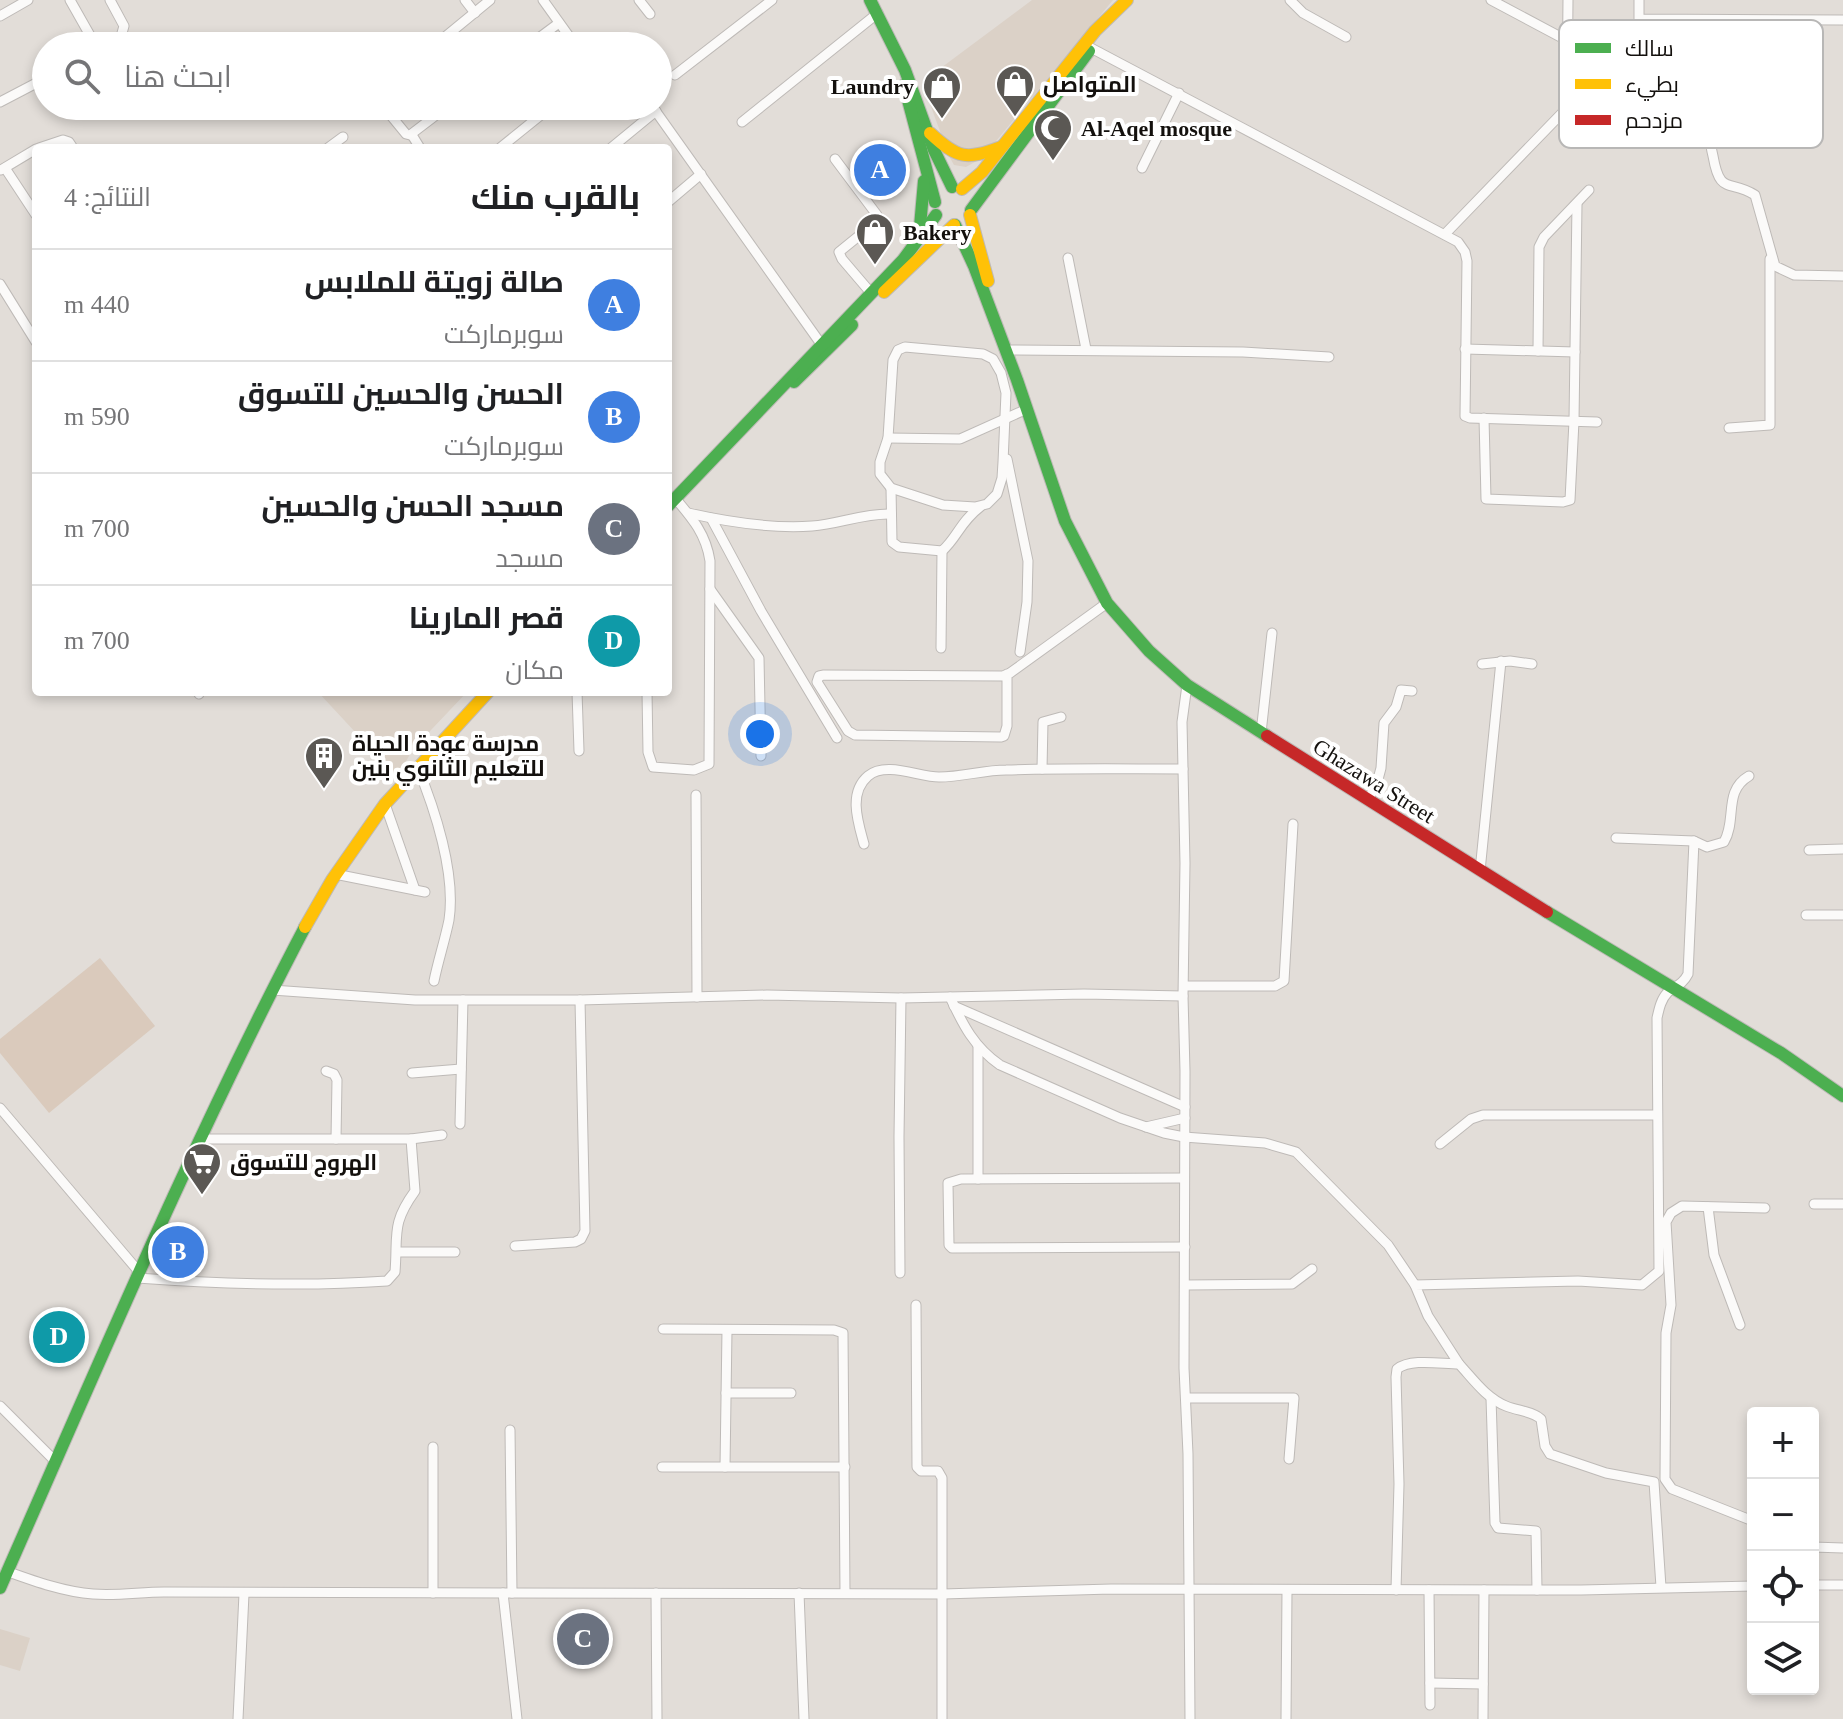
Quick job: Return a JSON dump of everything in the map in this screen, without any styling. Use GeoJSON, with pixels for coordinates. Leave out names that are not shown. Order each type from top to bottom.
{"type":"FeatureCollection","features":[{"type":"Feature","properties":{"kind":"main road"},"geometry":{"type":"LineString","coordinates":[[870,0],[896,51],[928,131],[957,188],[971,200],[971,212]]}},
{"type":"Feature","properties":{"kind":"main road"},"geometry":{"type":"LineString","coordinates":[[781,390],[807,371],[910,266],[955,225],[964,222],[1011,153],[1127,0]]}},
{"type":"Feature","properties":{"kind":"main road"},"geometry":{"type":"LineString","coordinates":[[672,501],[781,390],[793,373],[919,240],[943,190],[957,188],[976,179],[1095,31],[1113,16]]}},
{"type":"Feature","properties":{"kind":"main road"},"geometry":{"type":"LineString","coordinates":[[896,51],[935,208],[942,221],[955,225]]}},
{"type":"Feature","properties":{"kind":"main road"},"geometry":{"type":"LineString","coordinates":[[928,131],[960,158],[973,157],[1004,146]]}},
{"type":"Feature","properties":{"kind":"main road"},"geometry":{"type":"LineString","coordinates":[[919,240],[924,199],[924,158]]}},
{"type":"Feature","properties":{"kind":"main road","name":"Ghazawa Street"},"geometry":{"type":"LineString","coordinates":[[971,212],[981,258],[1011,350],[1017,380]]}},
{"type":"Feature","properties":{"kind":"main road","name":"Ghazawa Street"},"geometry":{"type":"LineString","coordinates":[[955,225],[974,266],[1017,380],[1065,521],[1107,603],[1149,651],[1187,685],[1261,733],[1480,871],[1812,1073],[1843,1096]]}},
{"type":"Feature","properties":{"kind":"main road"},"geometry":{"type":"LineString","coordinates":[[0,1588],[138,1276],[272,990],[335,874],[385,804],[484,696]]}},
{"type":"Feature","properties":{"kind":"street"},"geometry":{"type":"LineString","coordinates":[[0,16],[28,0]]}},
{"type":"Feature","properties":{"kind":"street"},"geometry":{"type":"LineString","coordinates":[[70,0],[88,32]]}},
{"type":"Feature","properties":{"kind":"street"},"geometry":{"type":"LineString","coordinates":[[110,0],[124,26],[122,32]]}},
{"type":"Feature","properties":{"kind":"street"},"geometry":{"type":"LineString","coordinates":[[465,0],[475,13]]}},
{"type":"Feature","properties":{"kind":"street"},"geometry":{"type":"LineString","coordinates":[[451,32],[490,0]]}},
{"type":"Feature","properties":{"kind":"street"},"geometry":{"type":"LineString","coordinates":[[543,0],[566,32]]}},
{"type":"Feature","properties":{"kind":"street"},"geometry":{"type":"LineString","coordinates":[[639,0],[650,14]]}},
{"type":"Feature","properties":{"kind":"street"},"geometry":{"type":"LineString","coordinates":[[675,75],[772,0]]}},
{"type":"Feature","properties":{"kind":"street"},"geometry":{"type":"LineString","coordinates":[[1290,0],[1303,13],[1346,37]]}},
{"type":"Feature","properties":{"kind":"street"},"geometry":{"type":"LineString","coordinates":[[1491,0],[1559,36]]}},
{"type":"Feature","properties":{"kind":"street"},"geometry":{"type":"LineString","coordinates":[[1639,0],[1639,19],[1738,20]]}},
{"type":"Feature","properties":{"kind":"street"},"geometry":{"type":"LineString","coordinates":[[742,122],[878,13]]}},
{"type":"Feature","properties":{"kind":"street"},"geometry":{"type":"LineString","coordinates":[[1823,20],[1843,20]]}},
{"type":"Feature","properties":{"kind":"street"},"geometry":{"type":"LineString","coordinates":[[547,32],[559,23]]}},
{"type":"Feature","properties":{"kind":"street"},"geometry":{"type":"LineString","coordinates":[[1091,48],[1458,242],[1465,252],[1464,411],[1470,418],[1597,422]]}},
{"type":"Feature","properties":{"kind":"street"},"geometry":{"type":"LineString","coordinates":[[0,101],[32,85]]}},
{"type":"Feature","properties":{"kind":"street"},"geometry":{"type":"LineString","coordinates":[[1142,168],[1179,93]]}},
{"type":"Feature","properties":{"kind":"street"},"geometry":{"type":"LineString","coordinates":[[1445,234],[1559,117]]}},
{"type":"Feature","properties":{"kind":"street"},"geometry":{"type":"LineString","coordinates":[[394,120],[406,134],[412,135],[431,120]]}},
{"type":"Feature","properties":{"kind":"street"},"geometry":{"type":"LineString","coordinates":[[505,144],[535,120]]}},
{"type":"Feature","properties":{"kind":"street"},"geometry":{"type":"LineString","coordinates":[[615,144],[641,120]]}},
{"type":"Feature","properties":{"kind":"street"},"geometry":{"type":"LineString","coordinates":[[663,120],[821,344]]}},
{"type":"Feature","properties":{"kind":"street"},"geometry":{"type":"LineString","coordinates":[[412,135],[418,144]]}},
{"type":"Feature","properties":{"kind":"street"},"geometry":{"type":"LineString","coordinates":[[333,144],[343,137]]}},
{"type":"Feature","properties":{"kind":"street"},"geometry":{"type":"LineString","coordinates":[[51,144],[63,140],[70,144]]}},
{"type":"Feature","properties":{"kind":"street"},"geometry":{"type":"LineString","coordinates":[[1712,148],[1718,178],[1735,189],[1755,195],[1775,266],[1788,274],[1843,276]]}},
{"type":"Feature","properties":{"kind":"street"},"geometry":{"type":"LineString","coordinates":[[32,152],[2,169],[32,210]]}},
{"type":"Feature","properties":{"kind":"street"},"geometry":{"type":"LineString","coordinates":[[835,159],[877,215],[876,222],[839,252],[871,293]]}},
{"type":"Feature","properties":{"kind":"street"},"geometry":{"type":"LineString","coordinates":[[672,199],[701,174]]}},
{"type":"Feature","properties":{"kind":"street"},"geometry":{"type":"LineString","coordinates":[[1538,351],[1539,247],[1544,237],[1589,190]]}},
{"type":"Feature","properties":{"kind":"street"},"geometry":{"type":"LineString","coordinates":[[1484,418],[1485,497],[1491,501],[1570,500],[1577,204]]}},
{"type":"Feature","properties":{"kind":"street"},"geometry":{"type":"LineString","coordinates":[[1729,428],[1763,427],[1770,425],[1771,421],[1770,252]]}},
{"type":"Feature","properties":{"kind":"street"},"geometry":{"type":"LineString","coordinates":[[1068,258],[1086,349]]}},
{"type":"Feature","properties":{"kind":"street"},"geometry":{"type":"LineString","coordinates":[[0,284],[32,336]]}},
{"type":"Feature","properties":{"kind":"street"},"geometry":{"type":"LineString","coordinates":[[941,648],[942,551],[961,524],[997,494],[1002,478],[1006,393],[1001,373],[993,359],[983,354],[905,347],[898,350],[893,360],[888,438],[880,462],[880,474],[891,488],[943,505],[983,505]]}},
{"type":"Feature","properties":{"kind":"street"},"geometry":{"type":"LineString","coordinates":[[1011,350],[1086,349],[1329,357]]}},
{"type":"Feature","properties":{"kind":"street"},"geometry":{"type":"LineString","coordinates":[[1465,349],[1575,352]]}},
{"type":"Feature","properties":{"kind":"street"},"geometry":{"type":"LineString","coordinates":[[888,438],[960,439],[1027,409]]}},
{"type":"Feature","properties":{"kind":"street"},"geometry":{"type":"LineString","coordinates":[[1004,444],[1028,561],[1027,602],[1020,652]]}},
{"type":"Feature","properties":{"kind":"street"},"geometry":{"type":"LineString","coordinates":[[891,488],[895,545],[942,551]]}},
{"type":"Feature","properties":{"kind":"street"},"geometry":{"type":"LineString","coordinates":[[672,503],[688,513],[772,525],[814,526],[862,516],[891,514]]}},
{"type":"Feature","properties":{"kind":"street"},"geometry":{"type":"LineString","coordinates":[[647,696],[648,752],[653,767],[694,770],[709,764],[708,544],[688,513]]}},
{"type":"Feature","properties":{"kind":"street"},"geometry":{"type":"LineString","coordinates":[[711,518],[761,611],[837,738]]}},
{"type":"Feature","properties":{"kind":"street"},"geometry":{"type":"LineString","coordinates":[[710,589],[759,658],[761,756]]}},
{"type":"Feature","properties":{"kind":"street"},"geometry":{"type":"LineString","coordinates":[[1007,674],[1007,726],[1001,737],[855,735],[848,731],[817,682],[819,676],[824,675],[1007,674],[1107,603]]}},
{"type":"Feature","properties":{"kind":"street"},"geometry":{"type":"LineString","coordinates":[[1261,733],[1272,633]]}},
{"type":"Feature","properties":{"kind":"street"},"geometry":{"type":"LineString","coordinates":[[1482,664],[1501,661],[1532,664]]}},
{"type":"Feature","properties":{"kind":"street"},"geometry":{"type":"LineString","coordinates":[[1480,871],[1501,661]]}},
{"type":"Feature","properties":{"kind":"street"},"geometry":{"type":"LineString","coordinates":[[1187,685],[1183,707],[1183,991],[1190,1719]]}},
{"type":"Feature","properties":{"kind":"street"},"geometry":{"type":"LineString","coordinates":[[1368,800],[1379,776],[1385,719],[1396,707],[1398,692],[1412,691]]}},
{"type":"Feature","properties":{"kind":"street"},"geometry":{"type":"LineString","coordinates":[[577,696],[579,751]]}},
{"type":"Feature","properties":{"kind":"street"},"geometry":{"type":"LineString","coordinates":[[1042,769],[1043,722],[1061,717]]}},
{"type":"Feature","properties":{"kind":"street"},"geometry":{"type":"LineString","coordinates":[[417,766],[448,872],[448,922],[434,981]]}},
{"type":"Feature","properties":{"kind":"street"},"geometry":{"type":"LineString","coordinates":[[864,844],[856,803],[857,790],[866,777],[875,771],[911,772],[936,777],[1001,770],[1183,769]]}},
{"type":"Feature","properties":{"kind":"street"},"geometry":{"type":"LineString","coordinates":[[1616,838],[1694,841],[1707,847],[1724,842],[1729,832],[1733,792],[1749,776]]}},
{"type":"Feature","properties":{"kind":"street"},"geometry":{"type":"LineString","coordinates":[[696,795],[697,997]]}},
{"type":"Feature","properties":{"kind":"street"},"geometry":{"type":"LineString","coordinates":[[335,874],[420,891],[385,804]]}},
{"type":"Feature","properties":{"kind":"street"},"geometry":{"type":"LineString","coordinates":[[272,990],[415,1000],[697,997],[952,1001],[1275,986],[1284,981],[1293,824]]}},
{"type":"Feature","properties":{"kind":"street"},"geometry":{"type":"LineString","coordinates":[[1415,1285],[1578,1281],[1645,1284],[1659,1269],[1657,1018],[1661,1001],[1688,974],[1694,841]]}},
{"type":"Feature","properties":{"kind":"street"},"geometry":{"type":"LineString","coordinates":[[1809,850],[1843,849]]}},
{"type":"Feature","properties":{"kind":"street"},"geometry":{"type":"LineString","coordinates":[[1806,915],[1843,915]]}},
{"type":"Feature","properties":{"kind":"street"},"geometry":{"type":"LineString","coordinates":[[900,1273],[901,998]]}},
{"type":"Feature","properties":{"kind":"street"},"geometry":{"type":"LineString","coordinates":[[460,1124],[463,1000]]}},
{"type":"Feature","properties":{"kind":"street"},"geometry":{"type":"LineString","coordinates":[[515,1246],[575,1242],[581,1239],[585,1231],[580,1000]]}},
{"type":"Feature","properties":{"kind":"street"},"geometry":{"type":"LineString","coordinates":[[952,1001],[964,1028],[978,1046],[1000,1065],[1120,1118],[1184,1137],[1265,1143],[1296,1152],[1388,1245],[1415,1285],[1428,1316],[1459,1364],[1491,1398],[1541,1419],[1545,1446],[1550,1454],[1606,1473],[1654,1482],[1661,1587]]}},
{"type":"Feature","properties":{"kind":"street"},"geometry":{"type":"LineString","coordinates":[[952,1001],[1185,1107]]}},
{"type":"Feature","properties":{"kind":"street"},"geometry":{"type":"LineString","coordinates":[[978,1046],[978,1179]]}},
{"type":"Feature","properties":{"kind":"street"},"geometry":{"type":"LineString","coordinates":[[412,1073],[461,1069]]}},
{"type":"Feature","properties":{"kind":"street"},"geometry":{"type":"LineString","coordinates":[[326,1071],[334,1074],[337,1080],[336,1139]]}},
{"type":"Feature","properties":{"kind":"street"},"geometry":{"type":"LineString","coordinates":[[0,1108],[138,1276],[239,1285],[319,1286],[387,1281],[395,1272],[397,1222],[415,1191],[411,1139]]}},
{"type":"Feature","properties":{"kind":"street"},"geometry":{"type":"LineString","coordinates":[[1440,1144],[1471,1119],[1483,1115],[1657,1115]]}},
{"type":"Feature","properties":{"kind":"street"},"geometry":{"type":"LineString","coordinates":[[1146,1127],[1185,1118]]}},
{"type":"Feature","properties":{"kind":"street"},"geometry":{"type":"LineString","coordinates":[[204,1139],[411,1139],[442,1135]]}},
{"type":"Feature","properties":{"kind":"street"},"geometry":{"type":"LineString","coordinates":[[1184,1178],[961,1179],[948,1183],[949,1245],[952,1248],[1185,1247]]}},
{"type":"Feature","properties":{"kind":"street"},"geometry":{"type":"LineString","coordinates":[[1814,1204],[1843,1204]]}},
{"type":"Feature","properties":{"kind":"street"},"geometry":{"type":"LineString","coordinates":[[1747,1519],[1672,1489],[1665,1479],[1666,1333],[1671,1305],[1666,1222],[1671,1213],[1682,1206],[1765,1208]]}},
{"type":"Feature","properties":{"kind":"street"},"geometry":{"type":"LineString","coordinates":[[1708,1207],[1717,1264],[1740,1325]]}},
{"type":"Feature","properties":{"kind":"street"},"geometry":{"type":"LineString","coordinates":[[397,1252],[455,1252]]}},
{"type":"Feature","properties":{"kind":"street"},"geometry":{"type":"LineString","coordinates":[[1186,1285],[1292,1284],[1312,1269]]}},
{"type":"Feature","properties":{"kind":"street"},"geometry":{"type":"LineString","coordinates":[[916,1305],[917,1467],[921,1471],[938,1471],[942,1478],[942,1719]]}},
{"type":"Feature","properties":{"kind":"street"},"geometry":{"type":"LineString","coordinates":[[663,1329],[841,1330],[844,1336],[845,1593]]}},
{"type":"Feature","properties":{"kind":"street"},"geometry":{"type":"LineString","coordinates":[[725,1467],[727,1330]]}},
{"type":"Feature","properties":{"kind":"street"},"geometry":{"type":"LineString","coordinates":[[1396,1590],[1397,1369],[1403,1364],[1459,1364]]}},
{"type":"Feature","properties":{"kind":"street"},"geometry":{"type":"LineString","coordinates":[[726,1393],[791,1393]]}},
{"type":"Feature","properties":{"kind":"street"},"geometry":{"type":"LineString","coordinates":[[1186,1398],[1294,1398],[1289,1459]]}},
{"type":"Feature","properties":{"kind":"street"},"geometry":{"type":"LineString","coordinates":[[1491,1398],[1495,1523],[1498,1528],[1536,1531],[1537,1590]]}},
{"type":"Feature","properties":{"kind":"street"},"geometry":{"type":"LineString","coordinates":[[0,1406],[56,1462]]}},
{"type":"Feature","properties":{"kind":"street"},"geometry":{"type":"LineString","coordinates":[[510,1430],[507,1593],[517,1719]]}},
{"type":"Feature","properties":{"kind":"street"},"geometry":{"type":"LineString","coordinates":[[433,1447],[433,1593]]}},
{"type":"Feature","properties":{"kind":"street"},"geometry":{"type":"LineString","coordinates":[[662,1467],[845,1467]]}},
{"type":"Feature","properties":{"kind":"street"},"geometry":{"type":"LineString","coordinates":[[1819,1547],[1843,1548]]}},
{"type":"Feature","properties":{"kind":"street"},"geometry":{"type":"LineString","coordinates":[[6,1571],[35,1582],[89,1594],[943,1594],[1189,1589],[1537,1590],[1747,1586]]}},
{"type":"Feature","properties":{"kind":"street"},"geometry":{"type":"LineString","coordinates":[[1819,1585],[1843,1585]]}},
{"type":"Feature","properties":{"kind":"street"},"geometry":{"type":"LineString","coordinates":[[1286,1719],[1287,1590]]}},
{"type":"Feature","properties":{"kind":"street"},"geometry":{"type":"LineString","coordinates":[[1429,1590],[1430,1705]]}},
{"type":"Feature","properties":{"kind":"street"},"geometry":{"type":"LineString","coordinates":[[1483,1719],[1484,1590]]}},
{"type":"Feature","properties":{"kind":"street"},"geometry":{"type":"LineString","coordinates":[[656,1593],[657,1719]]}},
{"type":"Feature","properties":{"kind":"street"},"geometry":{"type":"LineString","coordinates":[[799,1593],[804,1719]]}},
{"type":"Feature","properties":{"kind":"street"},"geometry":{"type":"LineString","coordinates":[[238,1719],[244,1594]]}},
{"type":"Feature","properties":{"kind":"street"},"geometry":{"type":"LineString","coordinates":[[1430,1683],[1483,1684]]}},
{"type":"Feature","properties":{"kind":"shaded area"},"geometry":{"type":"Polygon","coordinates":[[[1032,0],[1113,0],[982,158],[966,167],[954,165],[922,82],[1032,0]]]}},
{"type":"Feature","properties":{"kind":"shaded area"},"geometry":{"type":"Polygon","coordinates":[[[322,696],[463,696],[413,749],[397,777],[322,696]]]}},
{"type":"Feature","properties":{"kind":"shaded area"},"geometry":{"type":"Polygon","coordinates":[[[100,958],[155,1026],[49,1113],[0,1053],[0,1039],[100,958]]]}},
{"type":"Feature","properties":{"kind":"shaded area"},"geometry":{"type":"Polygon","coordinates":[[[0,1629],[30,1638],[20,1671],[0,1665],[0,1629]]]}},
{"type":"Feature","properties":{"kind":"traffic: fast"},"geometry":{"type":"LineString","coordinates":[[870,0],[905,70],[934,150],[952,187]]}},
{"type":"Feature","properties":{"kind":"traffic: fast"},"geometry":{"type":"LineString","coordinates":[[971,210],[1089,51]]}},
{"type":"Feature","properties":{"kind":"traffic: fast"},"geometry":{"type":"LineString","coordinates":[[904,85],[935,202]]}},
{"type":"Feature","properties":{"kind":"traffic: fast"},"geometry":{"type":"LineString","coordinates":[[919,238],[924,181]]}},
{"type":"Feature","properties":{"kind":"traffic: fast"},"geometry":{"type":"LineString","coordinates":[[672,502],[903,260],[936,215]]}},
{"type":"Feature","properties":{"kind":"traffic: fast"},"geometry":{"type":"LineString","coordinates":[[955,225],[974,266],[1017,380],[1065,521],[1107,603],[1149,651],[1187,685],[1267,736]]}},
{"type":"Feature","properties":{"kind":"traffic: fast"},"geometry":{"type":"LineString","coordinates":[[794,382],[852,325]]}},
{"type":"Feature","properties":{"kind":"traffic: fast"},"geometry":{"type":"LineString","coordinates":[[1547,912],[1781,1053],[1843,1096]]}},
{"type":"Feature","properties":{"kind":"traffic: fast"},"geometry":{"type":"LineString","coordinates":[[0,1588],[185,1172],[305,927]]}},
{"type":"Feature","properties":{"kind":"traffic: slow"},"geometry":{"type":"LineString","coordinates":[[962,189],[982,172],[1095,31],[1127,0]]}},
{"type":"Feature","properties":{"kind":"traffic: slow"},"geometry":{"type":"LineString","coordinates":[[930,133],[948,148],[963,155],[1001,147]]}},
{"type":"Feature","properties":{"kind":"traffic: slow"},"geometry":{"type":"LineString","coordinates":[[970,215],[988,281]]}},
{"type":"Feature","properties":{"kind":"traffic: slow"},"geometry":{"type":"LineString","coordinates":[[884,292],[954,225]]}},
{"type":"Feature","properties":{"kind":"traffic: slow"},"geometry":{"type":"LineString","coordinates":[[305,927],[332,880],[385,804],[484,696]]}},
{"type":"Feature","properties":{"kind":"traffic: jam"},"geometry":{"type":"LineString","coordinates":[[1267,736],[1547,912]]}},
{"type":"Feature","properties":{"kind":"place","name":"المتواصل"},"geometry":{"type":"Point","coordinates":[1015,118]}},
{"type":"Feature","properties":{"kind":"place","name":"Laundry"},"geometry":{"type":"Point","coordinates":[942,120]}},
{"type":"Feature","properties":{"kind":"place","name":"Al-Aqel mosque"},"geometry":{"type":"Point","coordinates":[1053,162]}},
{"type":"Feature","properties":{"kind":"place","name":"صالة زويتة للملابس"},"geometry":{"type":"Point","coordinates":[880,170]}},
{"type":"Feature","properties":{"kind":"place","name":"Bakery"},"geometry":{"type":"Point","coordinates":[875,266]}},
{"type":"Feature","properties":{"kind":"place","name":"مدرسة عودة الحياة للتعليم الثانوي بنين"},"geometry":{"type":"Point","coordinates":[324,790]}},
{"type":"Feature","properties":{"kind":"place","name":"الهروج للتسوق"},"geometry":{"type":"Point","coordinates":[202,1196]}},
{"type":"Feature","properties":{"kind":"place","name":"الحسن والحسين للتسوق"},"geometry":{"type":"Point","coordinates":[178,1252]}},
{"type":"Feature","properties":{"kind":"place","name":"قصر المارينا"},"geometry":{"type":"Point","coordinates":[59,1337]}},
{"type":"Feature","properties":{"kind":"place","name":"مسجد الحسن والحسين"},"geometry":{"type":"Point","coordinates":[583,1639]}}]}
